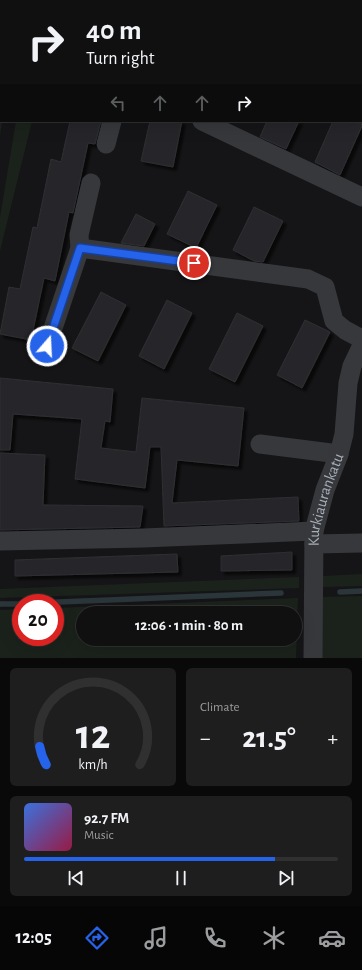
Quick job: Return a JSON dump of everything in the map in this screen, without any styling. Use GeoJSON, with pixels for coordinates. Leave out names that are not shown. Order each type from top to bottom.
{"type":"FeatureCollection","features":[{"type":"Feature","properties":{"kind":"street"},"geometry":{"type":"LineString","coordinates":[[106,144],[112,122]]}},
{"type":"Feature","properties":{"kind":"street"},"geometry":{"type":"LineString","coordinates":[[204,122],[362,197]]}},
{"type":"Feature","properties":{"kind":"street"},"geometry":{"type":"LineString","coordinates":[[47,346],[80,248],[79,235],[91,183]]}},
{"type":"Feature","properties":{"kind":"street"},"geometry":{"type":"LineString","coordinates":[[80,248],[308,279],[325,287],[334,321],[345,330],[362,339]]}},
{"type":"Feature","properties":{"kind":"street","name":"Kurkiaurankatu"},"geometry":{"type":"LineString","coordinates":[[313,658],[314,538],[325,490],[339,454],[344,434],[348,383],[352,366],[362,345]]}},
{"type":"Feature","properties":{"kind":"street"},"geometry":{"type":"LineString","coordinates":[[260,444],[339,454]]}},
{"type":"Feature","properties":{"kind":"street"},"geometry":{"type":"LineString","coordinates":[[0,541],[150,538],[314,538],[362,543]]}},
{"type":"Feature","properties":{"kind":"shaded area"},"geometry":{"type":"Polygon","coordinates":[[[0,122],[2,122],[0,136],[0,122]]]}},
{"type":"Feature","properties":{"kind":"shaded area"},"geometry":{"type":"Polygon","coordinates":[[[16,122],[32,122],[0,251],[0,217],[16,122]]]}},
{"type":"Feature","properties":{"kind":"shaded area"},"geometry":{"type":"Polygon","coordinates":[[[362,574],[362,586],[323,587],[323,576],[362,574]]]}},
{"type":"Feature","properties":{"kind":"shaded area"},"geometry":{"type":"Polygon","coordinates":[[[299,577],[299,588],[64,596],[64,594],[12,594],[12,598],[0,598],[0,589],[299,577]]]}},
{"type":"Feature","properties":{"kind":"shaded area"},"geometry":{"type":"Polygon","coordinates":[[[362,596],[362,658],[321,658],[322,597],[362,596]]]}},
{"type":"Feature","properties":{"kind":"shaded area"},"geometry":{"type":"Polygon","coordinates":[[[298,598],[298,606],[104,606],[298,598]]]}},
{"type":"Feature","properties":{"kind":"shaded area"},"geometry":{"type":"Polygon","coordinates":[[[76,607],[76,646],[296,646],[296,658],[0,658],[0,610],[12,609],[12,646],[64,646],[64,608],[76,607]]]}},
{"type":"Feature","properties":{"kind":"building"},"geometry":{"type":"Polygon","coordinates":[[[70,122],[101,122],[95,144],[88,143],[73,213],[69,212],[55,281],[44,278],[31,340],[0,334],[9,287],[20,289],[33,227],[37,228],[51,159],[61,162],[70,122]]]}},
{"type":"Feature","properties":{"kind":"building"},"geometry":{"type":"Polygon","coordinates":[[[150,122],[182,122],[173,167],[141,161],[150,122]]]}},
{"type":"Feature","properties":{"kind":"building"},"geometry":{"type":"Polygon","coordinates":[[[267,122],[299,122],[286,149],[260,137],[267,122]]]}},
{"type":"Feature","properties":{"kind":"building"},"geometry":{"type":"Polygon","coordinates":[[[333,122],[362,122],[362,126],[340,175],[315,162],[333,122]]]}},
{"type":"Feature","properties":{"kind":"building"},"geometry":{"type":"Polygon","coordinates":[[[188,191],[217,205],[196,248],[167,234],[188,191]]]}},
{"type":"Feature","properties":{"kind":"building"},"geometry":{"type":"Polygon","coordinates":[[[254,207],[283,221],[263,262],[254,261],[233,250],[254,207]]]}},
{"type":"Feature","properties":{"kind":"building"},"geometry":{"type":"Polygon","coordinates":[[[136,214],[155,224],[144,246],[121,243],[136,214]]]}},
{"type":"Feature","properties":{"kind":"building"},"geometry":{"type":"Polygon","coordinates":[[[101,292],[126,305],[98,361],[72,348],[101,292]]]}},
{"type":"Feature","properties":{"kind":"building"},"geometry":{"type":"Polygon","coordinates":[[[167,300],[192,313],[164,369],[139,356],[167,300]]]}},
{"type":"Feature","properties":{"kind":"building"},"geometry":{"type":"Polygon","coordinates":[[[237,313],[263,326],[235,382],[209,369],[237,313]]]}},
{"type":"Feature","properties":{"kind":"building"},"geometry":{"type":"Polygon","coordinates":[[[305,320],[330,332],[302,388],[277,375],[305,320]]]}},
{"type":"Feature","properties":{"kind":"building"},"geometry":{"type":"Polygon","coordinates":[[[0,378],[113,389],[110,422],[105,421],[101,448],[136,452],[142,398],[244,408],[238,466],[177,460],[172,503],[298,497],[299,521],[164,526],[161,447],[150,447],[145,488],[75,479],[82,419],[13,414],[10,450],[0,450],[0,378]]]}},
{"type":"Feature","properties":{"kind":"building"},"geometry":{"type":"Polygon","coordinates":[[[0,453],[45,455],[43,505],[143,506],[140,527],[0,530],[0,453]]]}},
{"type":"Feature","properties":{"kind":"building"},"geometry":{"type":"Polygon","coordinates":[[[292,552],[292,570],[221,571],[221,556],[292,552]]]}},
{"type":"Feature","properties":{"kind":"building"},"geometry":{"type":"Polygon","coordinates":[[[177,554],[178,572],[15,576],[15,560],[177,554]]]}},
{"type":"Feature","properties":{"kind":"waterway"},"geometry":{"type":"LineString","coordinates":[[340,592],[362,591]]}},
{"type":"Feature","properties":{"kind":"waterway"},"geometry":{"type":"LineString","coordinates":[[64,602],[281,593]]}},
{"type":"Feature","properties":{"kind":"waterway"},"geometry":{"type":"LineString","coordinates":[[0,604],[12,604]]}},
{"type":"Feature","properties":{"kind":"route"},"geometry":{"type":"LineString","coordinates":[[47,346],[80,248],[194,263]]}}]}
